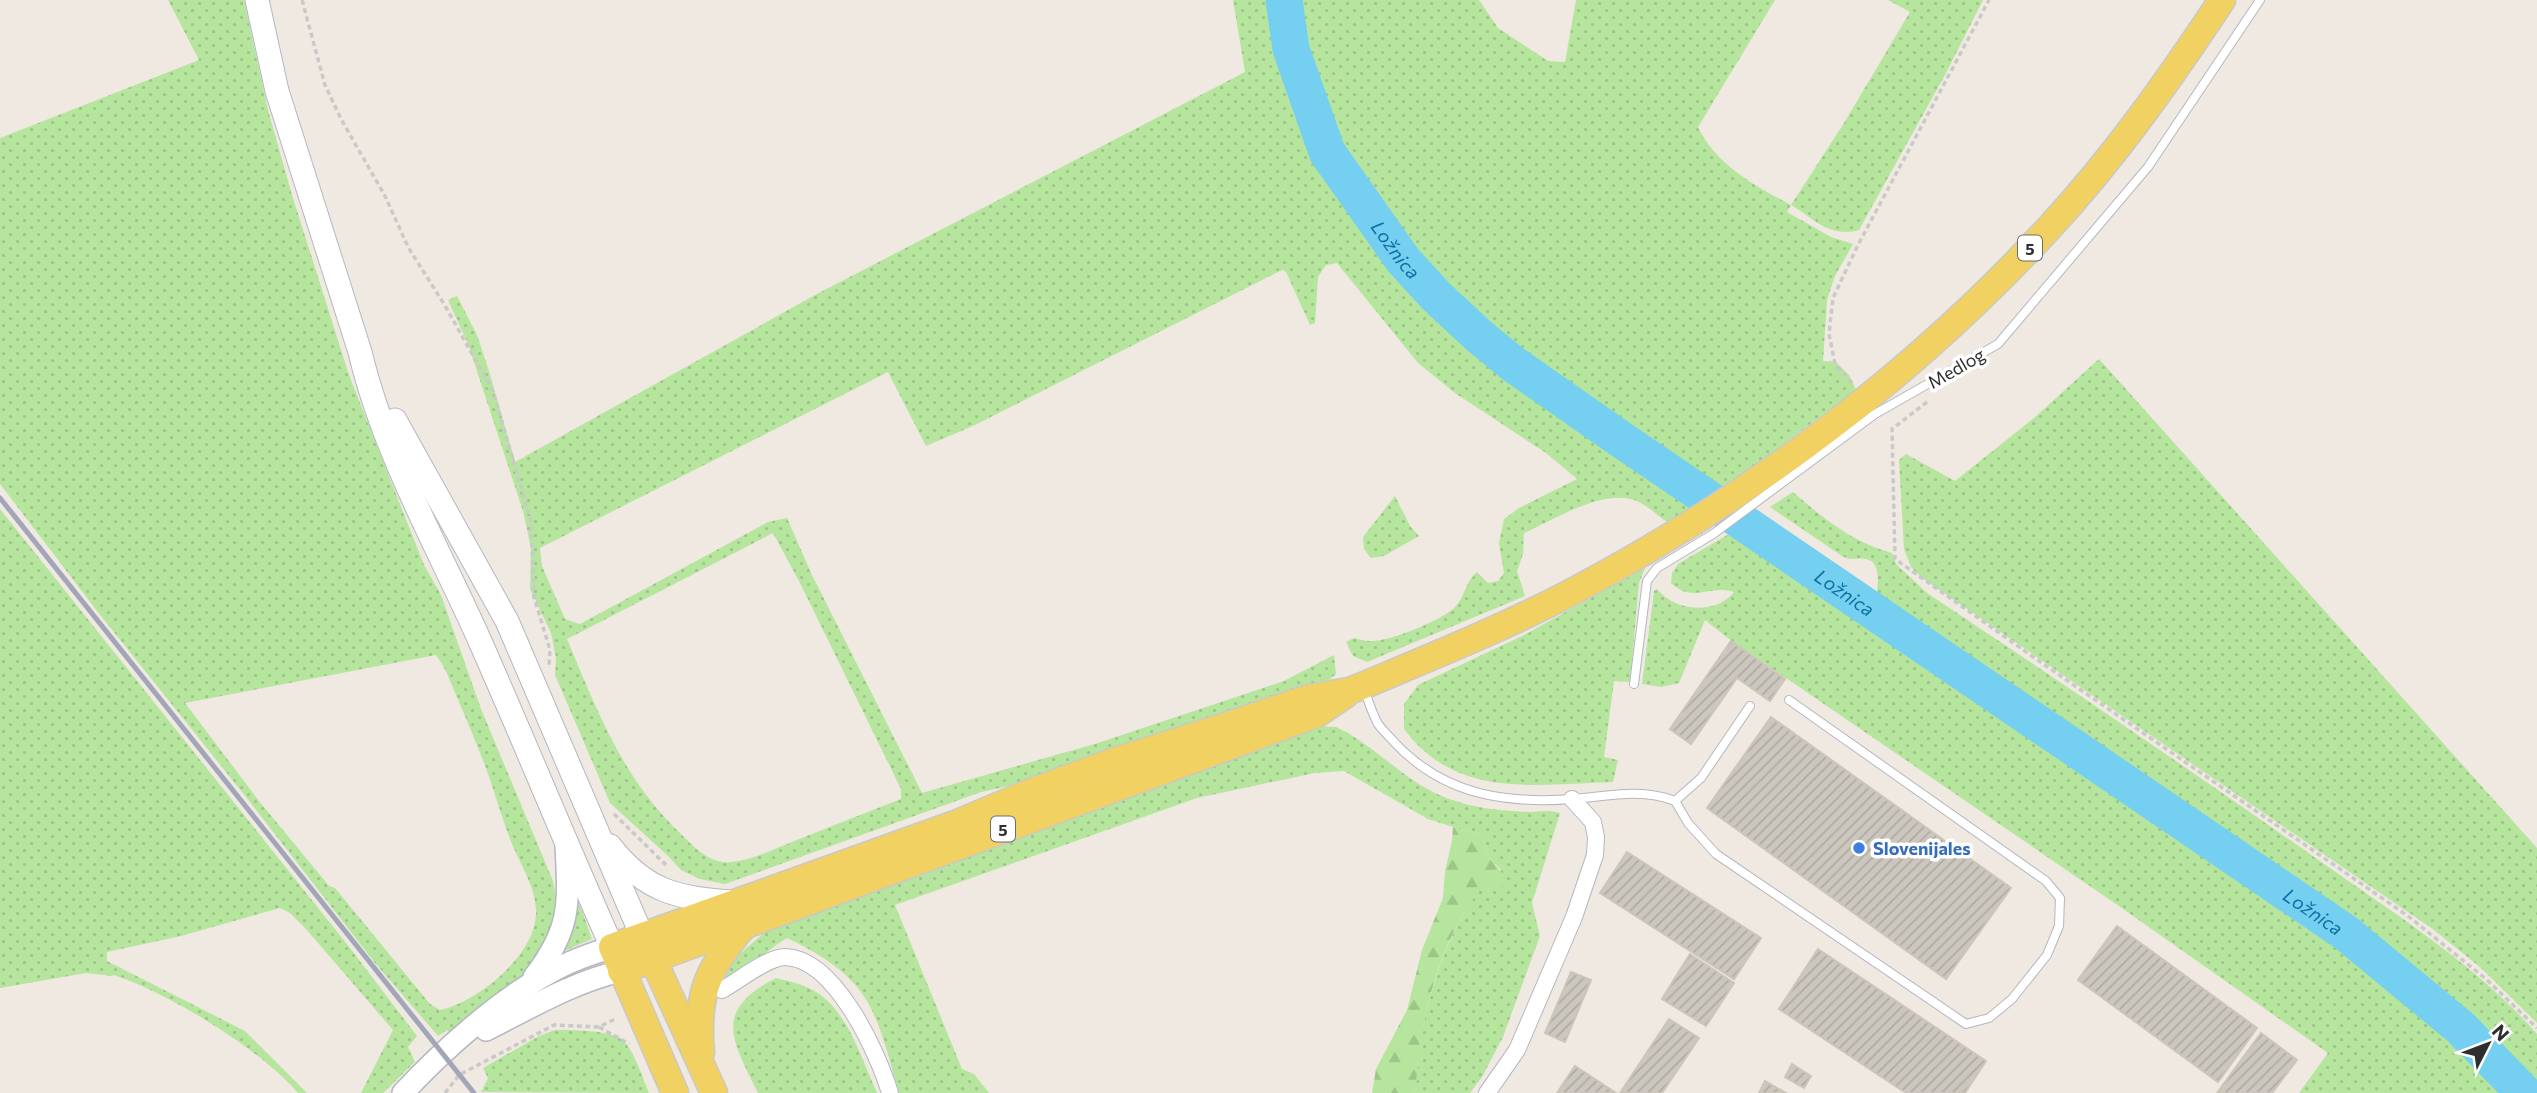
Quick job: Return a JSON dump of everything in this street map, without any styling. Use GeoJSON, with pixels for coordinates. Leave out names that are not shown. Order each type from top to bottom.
{"type":"FeatureCollection","features":[{"type":"Feature","properties":{"kind":"main road"},"geometry":{"type":"LineString","coordinates":[[257,0],[277,91],[384,429],[478,638],[675,1093]]}},
{"type":"Feature","properties":{"kind":"main road","name":"5"},"geometry":{"type":"LineString","coordinates":[[647,947],[1317,714],[1356,689],[1568,594],[1678,533],[1794,454],[1880,389],[1964,313],[2049,229],[2114,152],[2179,65],[2222,0]]}},
{"type":"Feature","properties":{"kind":"main road"},"geometry":{"type":"LineString","coordinates":[[360,352],[418,464],[507,621],[647,947],[714,1093]]}},
{"type":"Feature","properties":{"kind":"main road"},"geometry":{"type":"LineString","coordinates":[[598,831],[619,858],[655,886],[741,913],[705,986],[699,1006],[702,1068]]}},
{"type":"Feature","properties":{"kind":"main road"},"geometry":{"type":"LineString","coordinates":[[616,959],[647,947]]}},
{"type":"Feature","properties":{"kind":"street"},"geometry":{"type":"LineString","coordinates":[[1487,1093],[1517,1050],[1574,917],[1595,855],[1593,822],[1572,799]]}},
{"type":"Feature","properties":{"kind":"street"},"geometry":{"type":"LineString","coordinates":[[527,987],[555,947],[562,931],[567,899],[566,844]]}},
{"type":"Feature","properties":{"kind":"street"},"geometry":{"type":"LineString","coordinates":[[723,990],[774,959],[786,957],[813,969],[848,1001],[866,1035],[890,1093]]}},
{"type":"Feature","properties":{"kind":"street"},"geometry":{"type":"LineString","coordinates":[[403,1093],[475,1026],[527,987],[567,964],[616,959]]}},
{"type":"Feature","properties":{"kind":"street"},"geometry":{"type":"LineString","coordinates":[[450,1049],[558,993],[600,976],[616,959]]}},
{"type":"Feature","properties":{"kind":"lane","name":"Medlog"},"geometry":{"type":"LineString","coordinates":[[1634,684],[1647,581],[1657,568],[1713,534],[1875,414],[1998,344],[2148,167],[2260,0]]}},
{"type":"Feature","properties":{"kind":"lane"},"geometry":{"type":"LineString","coordinates":[[1356,689],[1379,726],[1414,762],[1449,784],[1481,794],[1527,799],[1572,799],[1645,793],[1675,801],[1688,822],[1716,854],[1966,1024],[1989,1018],[2012,999],[2047,955],[2059,926],[2060,898],[2046,881],[1789,700]]}},
{"type":"Feature","properties":{"kind":"lane"},"geometry":{"type":"LineString","coordinates":[[1675,801],[1701,778],[1750,706]]}},
{"type":"Feature","properties":{"kind":"path"},"geometry":{"type":"LineString","coordinates":[[1857,389],[1835,364],[1829,334],[1833,298],[1858,245],[1989,0]]}},
{"type":"Feature","properties":{"kind":"path"},"geometry":{"type":"LineString","coordinates":[[1931,399],[1892,429],[1895,559],[2408,916],[2486,979],[2537,1028]]}},
{"type":"Feature","properties":{"kind":"path"},"geometry":{"type":"LineString","coordinates":[[599,1027],[629,1044]]}},
{"type":"Feature","properties":{"kind":"green space"},"geometry":{"type":"Polygon","coordinates":[[[168,0],[244,0],[268,110],[349,375],[424,565],[441,595],[481,709],[553,881],[557,903],[556,922],[531,970],[452,1035],[447,1030],[438,1036],[375,963],[0,484],[0,138],[199,60],[168,0]],[[436,655],[185,703],[259,801],[329,886],[335,888],[430,1004],[440,1010],[471,997],[502,974],[526,945],[536,914],[531,887],[445,669],[436,655]]]}},
{"type":"Feature","properties":{"kind":"green space"},"geometry":{"type":"Polygon","coordinates":[[[1233,0],[1275,0],[1300,94],[1317,138],[1361,221],[1388,259],[1420,296],[1478,351],[1697,505],[1667,522],[1643,504],[1626,498],[1597,501],[1566,513],[1524,533],[1523,554],[1517,571],[1525,596],[1367,662],[1353,656],[1346,642],[1354,638],[1370,641],[1389,638],[1437,619],[1457,605],[1469,581],[1477,572],[1488,583],[1498,581],[1504,573],[1499,543],[1504,519],[1519,508],[1577,479],[1546,453],[1455,393],[1418,363],[1337,263],[1326,265],[1318,277],[1315,323],[1310,325],[1286,272],[1282,270],[975,425],[926,446],[888,372],[540,548],[542,566],[565,619],[580,624],[768,522],[787,518],[811,573],[922,793],[1098,743],[1284,681],[1334,655],[1336,674],[1329,680],[1295,693],[1055,776],[981,792],[725,884],[700,879],[681,870],[610,803],[555,675],[556,658],[551,633],[530,589],[531,548],[523,511],[468,344],[448,300],[457,296],[477,335],[515,462],[815,295],[1245,72],[1233,0]],[[773,533],[567,639],[601,719],[628,768],[661,814],[704,855],[716,861],[739,861],[756,856],[901,799],[901,789],[773,533]]]}},
{"type":"Feature","properties":{"kind":"green space"},"geometry":{"type":"Polygon","coordinates":[[[1299,0],[1479,0],[1498,28],[1548,61],[1565,62],[1576,0],[1775,0],[1698,127],[1715,153],[1726,164],[1750,182],[1791,205],[1787,212],[1831,237],[1853,244],[1835,276],[1827,300],[1823,361],[1836,362],[1849,375],[1856,390],[1716,494],[1517,358],[1480,330],[1436,287],[1406,252],[1379,214],[1336,134],[1307,46],[1299,0]]]}},
{"type":"Feature","properties":{"kind":"green space"},"geometry":{"type":"Polygon","coordinates":[[[1888,0],[1983,0],[1859,230],[1831,230],[1791,205],[1910,12],[1888,0]]]}},
{"type":"Feature","properties":{"kind":"green space"},"geometry":{"type":"Polygon","coordinates":[[[2099,359],[2537,848],[2537,1023],[2481,968],[2434,930],[1922,578],[1911,567],[1904,549],[1899,460],[1906,454],[1955,481],[2034,418],[2099,359]]]}},
{"type":"Feature","properties":{"kind":"green space"},"geometry":{"type":"Polygon","coordinates":[[[1793,492],[1839,528],[1865,543],[1892,553],[1896,564],[1927,593],[2220,792],[2461,962],[2537,1034],[2537,1093],[2476,1032],[2387,956],[1876,602],[1878,577],[1871,561],[1842,556],[1770,507],[1793,492]]]}},
{"type":"Feature","properties":{"kind":"green space"},"geometry":{"type":"Polygon","coordinates":[[[1395,496],[1410,526],[1419,536],[1384,556],[1371,558],[1364,549],[1363,537],[1395,496]]]}},
{"type":"Feature","properties":{"kind":"green space"},"geometry":{"type":"Polygon","coordinates":[[[0,509],[417,1036],[408,1047],[415,1062],[383,1093],[361,1093],[393,1030],[306,929],[290,913],[280,908],[181,936],[107,952],[107,961],[245,1031],[307,1093],[298,1093],[261,1059],[212,1024],[161,995],[114,975],[86,973],[0,988],[0,509]]]}},
{"type":"Feature","properties":{"kind":"green space"},"geometry":{"type":"Polygon","coordinates":[[[1739,528],[1898,641],[2376,970],[2465,1047],[2508,1093],[2299,1093],[2328,1053],[1705,620],[1679,683],[1661,687],[1642,684],[1654,591],[1657,589],[1674,602],[1696,608],[1717,604],[1726,599],[1734,592],[1717,590],[1694,593],[1679,589],[1671,583],[1672,573],[1678,564],[1739,528]]]}},
{"type":"Feature","properties":{"kind":"green space"},"geometry":{"type":"Polygon","coordinates":[[[1645,568],[1639,583],[1630,682],[1614,681],[1604,757],[1618,760],[1613,782],[1527,785],[1473,777],[1448,768],[1425,752],[1404,729],[1404,704],[1418,685],[1522,636],[1645,568]]]}},
{"type":"Feature","properties":{"kind":"green space"},"geometry":{"type":"Polygon","coordinates":[[[1310,726],[1336,727],[1348,733],[1421,785],[1454,801],[1494,809],[1560,813],[1532,903],[1540,936],[1503,1037],[1482,1077],[1470,1093],[1413,1093],[1422,1030],[1443,956],[1469,905],[1480,889],[1492,888],[1501,870],[1487,855],[1482,836],[1428,819],[1344,771],[1315,773],[1197,798],[895,905],[962,1069],[974,1074],[989,1093],[899,1093],[886,1046],[860,991],[832,964],[787,938],[744,970],[727,977],[724,975],[730,962],[771,927],[1310,726]]]}},
{"type":"Feature","properties":{"kind":"green space"},"geometry":{"type":"Polygon","coordinates":[[[1453,827],[1482,836],[1487,855],[1506,878],[1505,886],[1480,890],[1459,921],[1443,956],[1426,1012],[1413,1093],[1372,1093],[1376,1069],[1407,1010],[1422,950],[1443,898],[1453,827]]]}},
{"type":"Feature","properties":{"kind":"green space"},"geometry":{"type":"Polygon","coordinates":[[[577,905],[580,905],[592,939],[564,951],[576,919],[577,905]]]}},
{"type":"Feature","properties":{"kind":"green space"},"geometry":{"type":"Polygon","coordinates":[[[776,978],[813,990],[836,1010],[852,1036],[877,1093],[758,1093],[736,1042],[733,1028],[735,1015],[742,1003],[756,990],[776,978]]]}},
{"type":"Feature","properties":{"kind":"green space"},"geometry":{"type":"Polygon","coordinates":[[[555,1030],[599,1032],[621,1039],[634,1056],[649,1093],[481,1092],[488,1078],[483,1068],[539,1036],[555,1030]]]}},
{"type":"Feature","properties":{"kind":"building"},"geometry":{"type":"Polygon","coordinates":[[[1731,641],[1785,679],[1770,701],[1737,678],[1691,744],[1670,729],[1731,641]]]}},
{"type":"Feature","properties":{"kind":"building","name":"Slovenijales"},"geometry":{"type":"Polygon","coordinates":[[[1771,717],[2011,888],[1946,979],[1707,808],[1771,717]]]}},
{"type":"Feature","properties":{"kind":"building"},"geometry":{"type":"Polygon","coordinates":[[[1627,852],[1761,938],[1734,979],[1600,893],[1627,852]]]}},
{"type":"Feature","properties":{"kind":"building"},"geometry":{"type":"Polygon","coordinates":[[[2117,926],[2257,1028],[2218,1082],[2078,980],[2117,926]]]}},
{"type":"Feature","properties":{"kind":"building"},"geometry":{"type":"Polygon","coordinates":[[[1818,949],[1986,1061],[1965,1093],[1906,1093],[1779,1009],[1818,949]]]}},
{"type":"Feature","properties":{"kind":"building"},"geometry":{"type":"Polygon","coordinates":[[[1690,954],[1734,983],[1706,1026],[1662,999],[1690,954]]]}},
{"type":"Feature","properties":{"kind":"building"},"geometry":{"type":"Polygon","coordinates":[[[1571,972],[1591,980],[1565,1042],[1545,1033],[1571,972]]]}},
{"type":"Feature","properties":{"kind":"building"},"geometry":{"type":"Polygon","coordinates":[[[1669,1019],[1699,1038],[1662,1093],[1620,1093],[1669,1019]]]}},
{"type":"Feature","properties":{"kind":"building"},"geometry":{"type":"Polygon","coordinates":[[[2261,1033],[2297,1060],[2272,1093],[2217,1093],[2261,1033]]]}},
{"type":"Feature","properties":{"kind":"building"},"geometry":{"type":"Polygon","coordinates":[[[1792,1064],[1811,1076],[1804,1088],[1785,1077],[1792,1064]]]}},
{"type":"Feature","properties":{"kind":"building"},"geometry":{"type":"Polygon","coordinates":[[[1575,1066],[1616,1093],[1557,1093],[1575,1066]]]}},
{"type":"Feature","properties":{"kind":"building"},"geometry":{"type":"Polygon","coordinates":[[[1765,1081],[1786,1093],[1759,1093],[1765,1081]]]}},
{"type":"Feature","properties":{"kind":"waterway","name":"Ložnica"},"geometry":{"type":"LineString","coordinates":[[1284,0],[1291,49],[1327,152],[1403,260],[1437,297],[1479,336],[1513,364],[1619,438],[2346,933],[2461,1028],[2524,1093]]}},
{"type":"Feature","properties":{"kind":"railway"},"geometry":{"type":"LineString","coordinates":[[0,498],[474,1093]]}},
{"type":"Feature","properties":{"kind":"place","name":"Slovenijales"},"geometry":{"type":"Point","coordinates":[1859,848]}}]}
